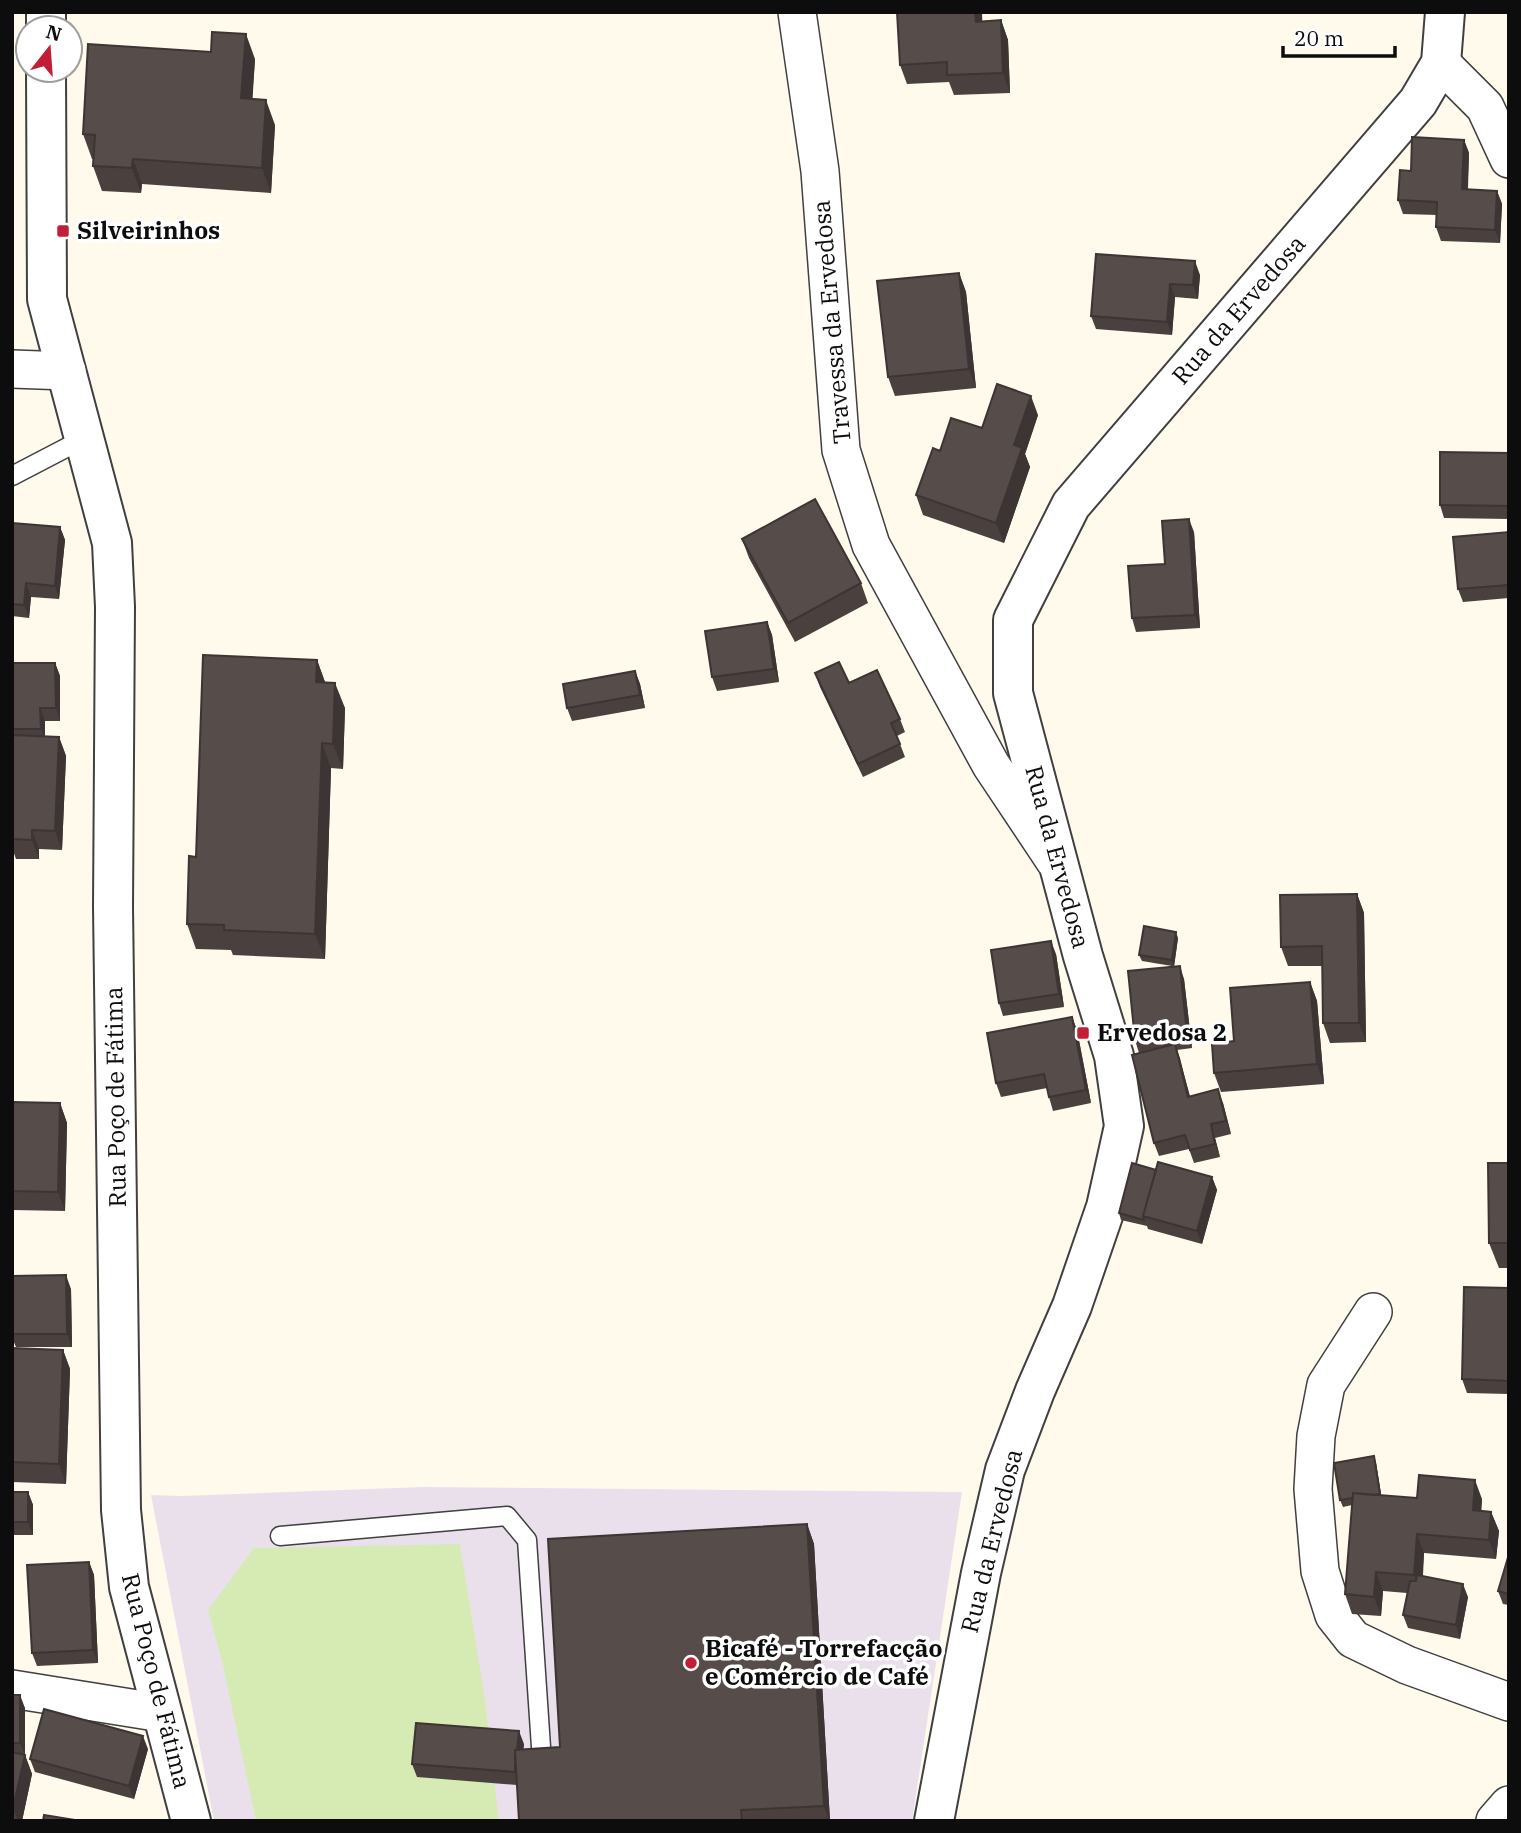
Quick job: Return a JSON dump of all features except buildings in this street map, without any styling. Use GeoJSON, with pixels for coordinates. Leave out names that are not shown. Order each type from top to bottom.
{"type":"FeatureCollection","features":[{"type":"Feature","properties":{"kind":"street","name":"Travessa da Ervedosa"},"geometry":{"type":"LineString","coordinates":[[797,12],[820,172],[841,450],[871,545],[991,765],[1061,871]]}},
{"type":"Feature","properties":{"kind":"street","name":"Rua da Ervedosa"},"geometry":{"type":"LineString","coordinates":[[934,1821],[979,1586],[1005,1470],[1035,1391],[1072,1306],[1102,1220],[1124,1126],[1114,1056],[1083,956],[1013,693],[1013,620],[1071,505],[1418,102],[1441,63],[1445,12]]}},
{"type":"Feature","properties":{"kind":"street"},"geometry":{"type":"LineString","coordinates":[[1441,63],[1485,107],[1509,159]]}},
{"type":"Feature","properties":{"kind":"street","name":"Rua Poço de Fátima"},"geometry":{"type":"LineString","coordinates":[[46,84],[47,299],[112,543],[115,607],[113,907],[121,1510],[129,1587],[191,1821]]}},
{"type":"Feature","properties":{"kind":"street"},"geometry":{"type":"LineString","coordinates":[[12,369],[67,371]]}},
{"type":"Feature","properties":{"kind":"street"},"geometry":{"type":"LineString","coordinates":[[1373,1311],[1326,1385],[1316,1436],[1313,1489],[1320,1571],[1334,1615],[1353,1639],[1396,1660],[1509,1702]]}},
{"type":"Feature","properties":{"kind":"street"},"geometry":{"type":"LineString","coordinates":[[12,1689],[162,1713]]}},
{"type":"Feature","properties":{"kind":"street"},"geometry":{"type":"LineString","coordinates":[[1495,1821],[1509,1805]]}},
{"type":"Feature","properties":{"kind":"lane"},"geometry":{"type":"LineString","coordinates":[[12,476],[85,438]]}},
{"type":"Feature","properties":{"kind":"lane"},"geometry":{"type":"LineString","coordinates":[[280,1536],[507,1516],[527,1540],[546,1821]]}},
{"type":"Feature","properties":{"kind":"shaded area"},"geometry":{"type":"Polygon","coordinates":[[[423,1487],[962,1492],[912,1821],[214,1821],[151,1495],[423,1487]]]}},
{"type":"Feature","properties":{"kind":"green space"},"geometry":{"type":"Polygon","coordinates":[[[460,1544],[485,1700],[499,1821],[256,1821],[222,1661],[208,1610],[254,1548],[460,1544]]]}},
{"type":"Feature","properties":{"kind":"place","name":"Silveirinhos"},"geometry":{"type":"Point","coordinates":[63,231]}},
{"type":"Feature","properties":{"kind":"place","name":"Ervedosa 2"},"geometry":{"type":"Point","coordinates":[1083,1033]}},
{"type":"Feature","properties":{"kind":"place","name":"Bicafé - Torrefacção e Comércio de Café"},"geometry":{"type":"Point","coordinates":[691,1663]}}]}
